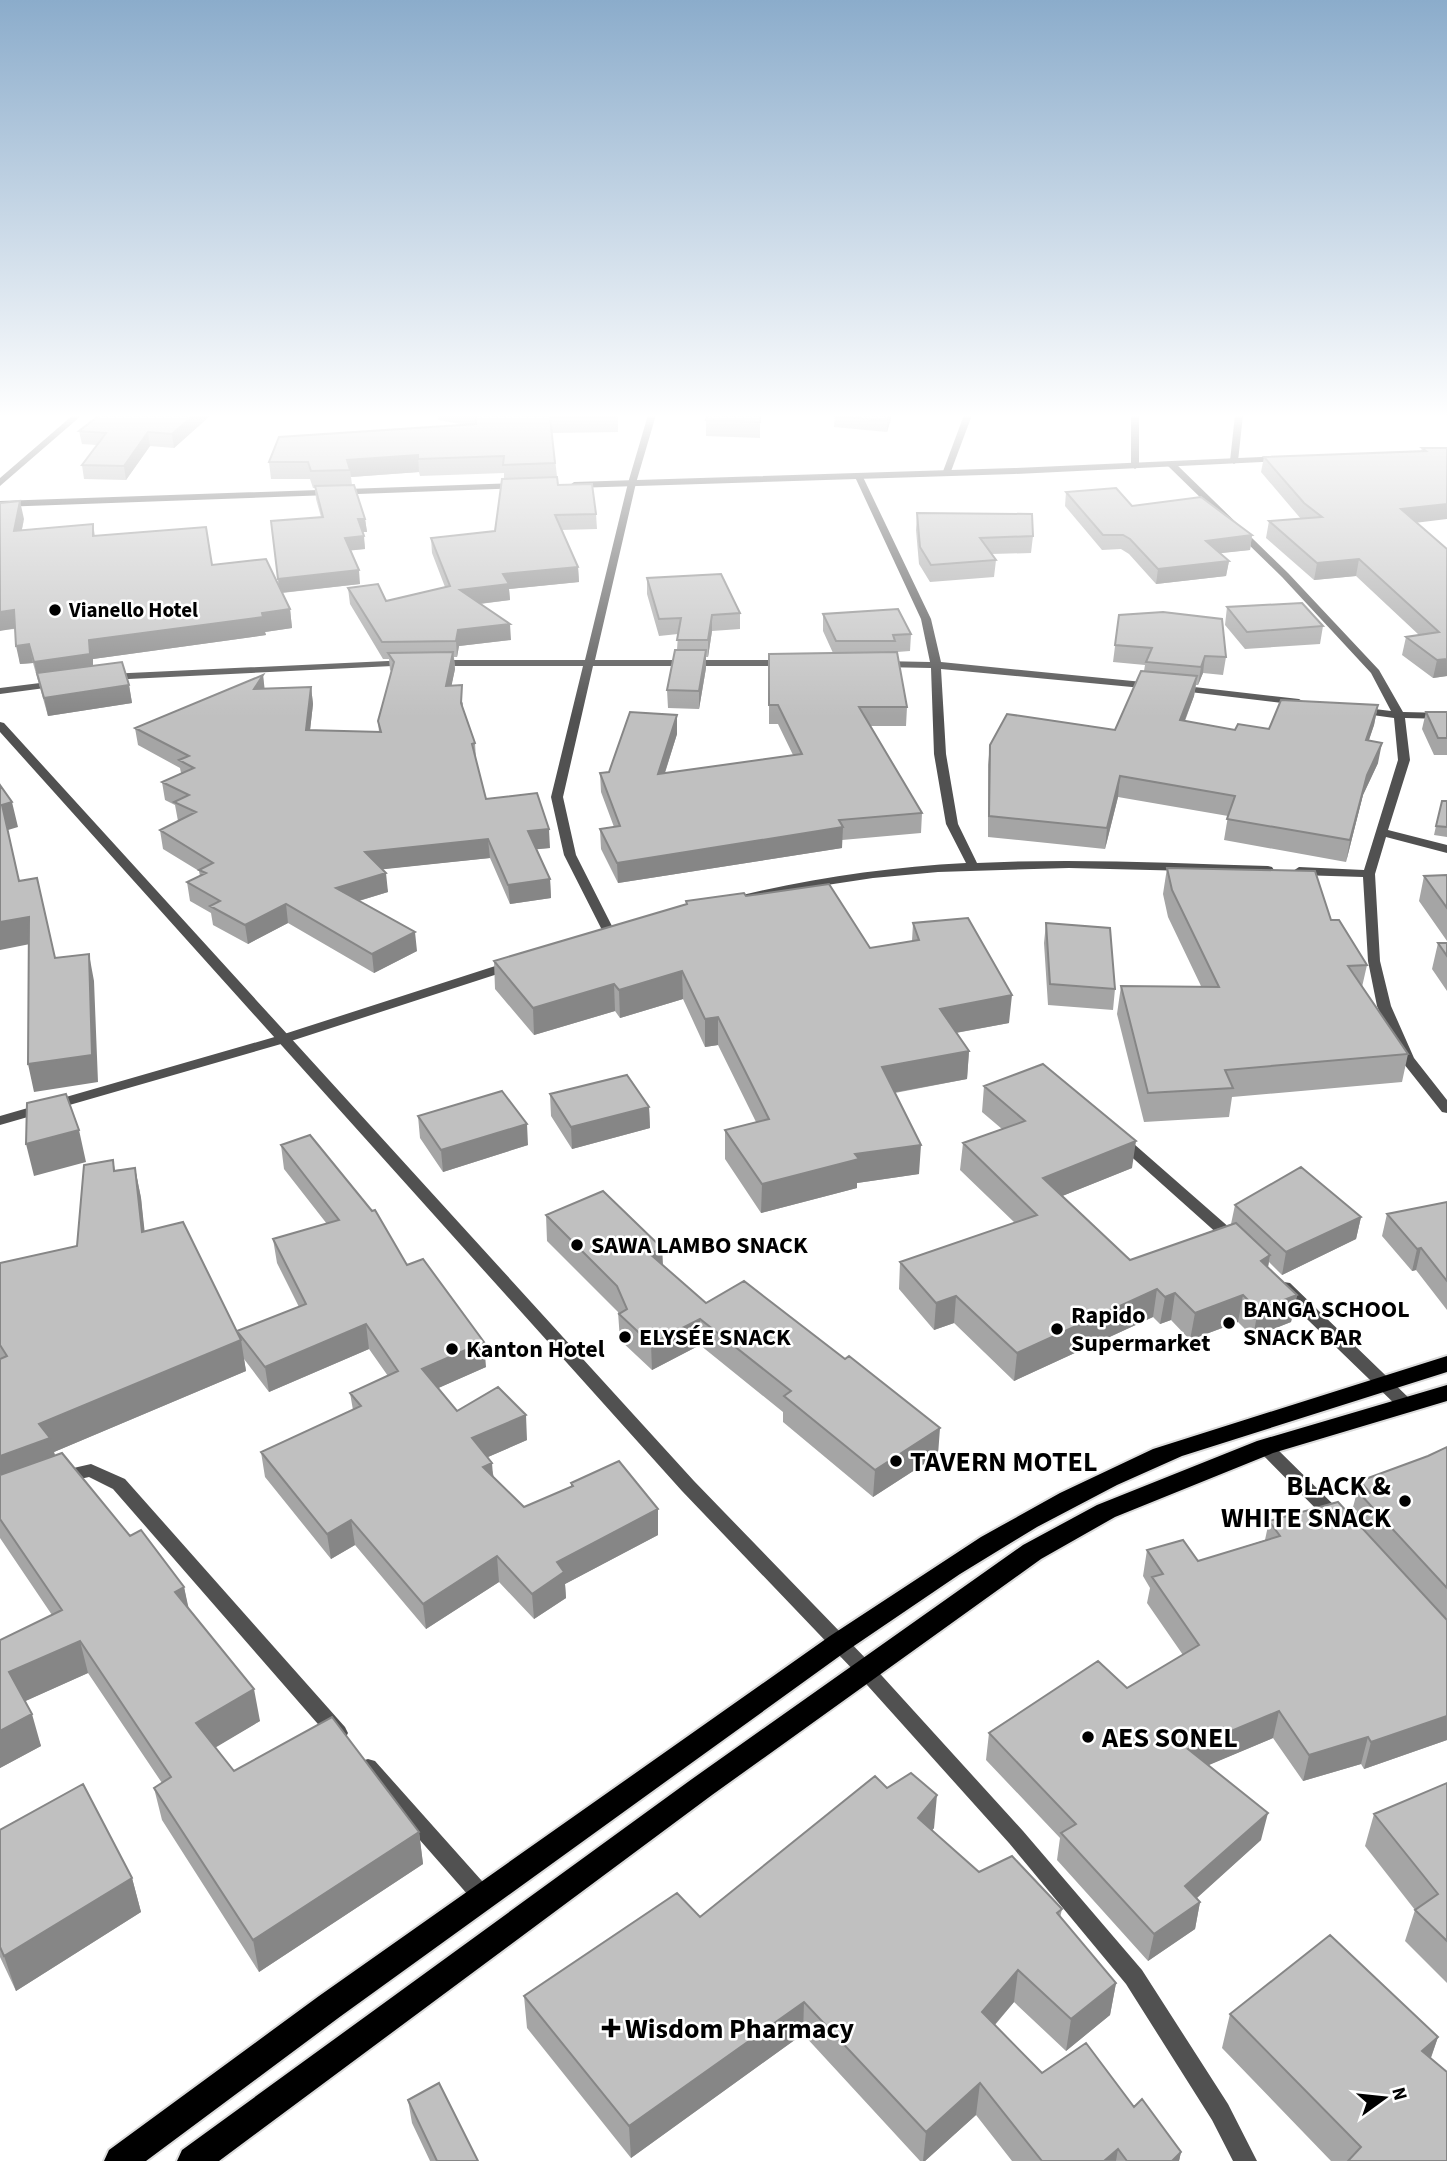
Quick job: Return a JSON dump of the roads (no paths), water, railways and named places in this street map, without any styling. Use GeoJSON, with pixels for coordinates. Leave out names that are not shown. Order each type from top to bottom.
{"type":"FeatureCollection","features":[{"type":"Feature","properties":{"kind":"highway"},"geometry":{"type":"LineString","coordinates":[[120,2161],[483,1897],[916,1588],[1081,1491],[1153,1458],[1385,1381],[1447,1364]]}},
{"type":"Feature","properties":{"kind":"highway"},"geometry":{"type":"LineString","coordinates":[[193,2161],[355,2039],[1032,1552],[1106,1511],[1265,1447],[1447,1393]]}},
{"type":"Feature","properties":{"kind":"street"},"geometry":{"type":"LineString","coordinates":[[610,933],[570,855],[557,797],[624,516]]}},
{"type":"Feature","properties":{"kind":"street"},"geometry":{"type":"LineString","coordinates":[[877,516],[926,619],[936,665],[940,754],[952,824],[972,864]]}},
{"type":"Feature","properties":{"kind":"street"},"geometry":{"type":"LineString","coordinates":[[1224,516],[1285,575],[1366,663],[1399,715],[1404,760],[1369,874],[1374,961],[1384,1006],[1407,1059],[1447,1109]]}},
{"type":"Feature","properties":{"kind":"street"},"geometry":{"type":"LineString","coordinates":[[91,679],[130,674],[337,665],[590,661],[805,663]]}},
{"type":"Feature","properties":{"kind":"street"},"geometry":{"type":"LineString","coordinates":[[872,664],[936,665],[1317,705]]}},
{"type":"Feature","properties":{"kind":"street"},"geometry":{"type":"LineString","coordinates":[[0,691],[65,682]]}},
{"type":"Feature","properties":{"kind":"street"},"geometry":{"type":"LineString","coordinates":[[1345,708],[1399,715],[1447,716]]}},
{"type":"Feature","properties":{"kind":"street"},"geometry":{"type":"LineString","coordinates":[[0,725],[688,1486],[866,1671],[1016,1837],[1134,1977],[1220,2112],[1245,2161]]}},
{"type":"Feature","properties":{"kind":"street"},"geometry":{"type":"LineString","coordinates":[[1382,832],[1447,849]]}},
{"type":"Feature","properties":{"kind":"street"},"geometry":{"type":"LineString","coordinates":[[728,902],[867,874],[972,864],[1192,867],[1369,874]]}},
{"type":"Feature","properties":{"kind":"street"},"geometry":{"type":"LineString","coordinates":[[0,1121],[283,1039],[518,962]]}},
{"type":"Feature","properties":{"kind":"street"},"geometry":{"type":"LineString","coordinates":[[1108,1129],[1244,1250]]}},
{"type":"Feature","properties":{"kind":"street"},"geometry":{"type":"LineString","coordinates":[[1275,1278],[1385,1381],[1405,1404]]}},
{"type":"Feature","properties":{"kind":"street"},"geometry":{"type":"LineString","coordinates":[[1265,1447],[1353,1536]]}},
{"type":"Feature","properties":{"kind":"street"},"geometry":{"type":"LineString","coordinates":[[37,1485],[91,1471],[119,1484],[483,1897]]}},
{"type":"Feature","properties":{"kind":"place","name":"Vianello Hotel"},"geometry":{"type":"Point","coordinates":[55,610]}},
{"type":"Feature","properties":{"kind":"place","name":"SAWA LAMBO SNACK"},"geometry":{"type":"Point","coordinates":[577,1245]}},
{"type":"Feature","properties":{"kind":"place","name":"BANGA SCHOOL SNACK BAR"},"geometry":{"type":"Point","coordinates":[1229,1323]}},
{"type":"Feature","properties":{"kind":"place","name":"Rapido Supermarket"},"geometry":{"type":"Point","coordinates":[1057,1329]}},
{"type":"Feature","properties":{"kind":"place","name":"ELYSÉE SNACK"},"geometry":{"type":"Point","coordinates":[625,1337]}},
{"type":"Feature","properties":{"kind":"place","name":"Kanton Hotel"},"geometry":{"type":"Point","coordinates":[452,1349]}},
{"type":"Feature","properties":{"kind":"place","name":"TAVERN MOTEL"},"geometry":{"type":"Point","coordinates":[896,1461]}},
{"type":"Feature","properties":{"kind":"place","name":"BLACK & WHITE SNACK"},"geometry":{"type":"Point","coordinates":[1405,1501]}},
{"type":"Feature","properties":{"kind":"place","name":"AES SONEL"},"geometry":{"type":"Point","coordinates":[1088,1737]}},
{"type":"Feature","properties":{"kind":"place","name":"Wisdom Pharmacy"},"geometry":{"type":"Point","coordinates":[611,2028]}}]}
